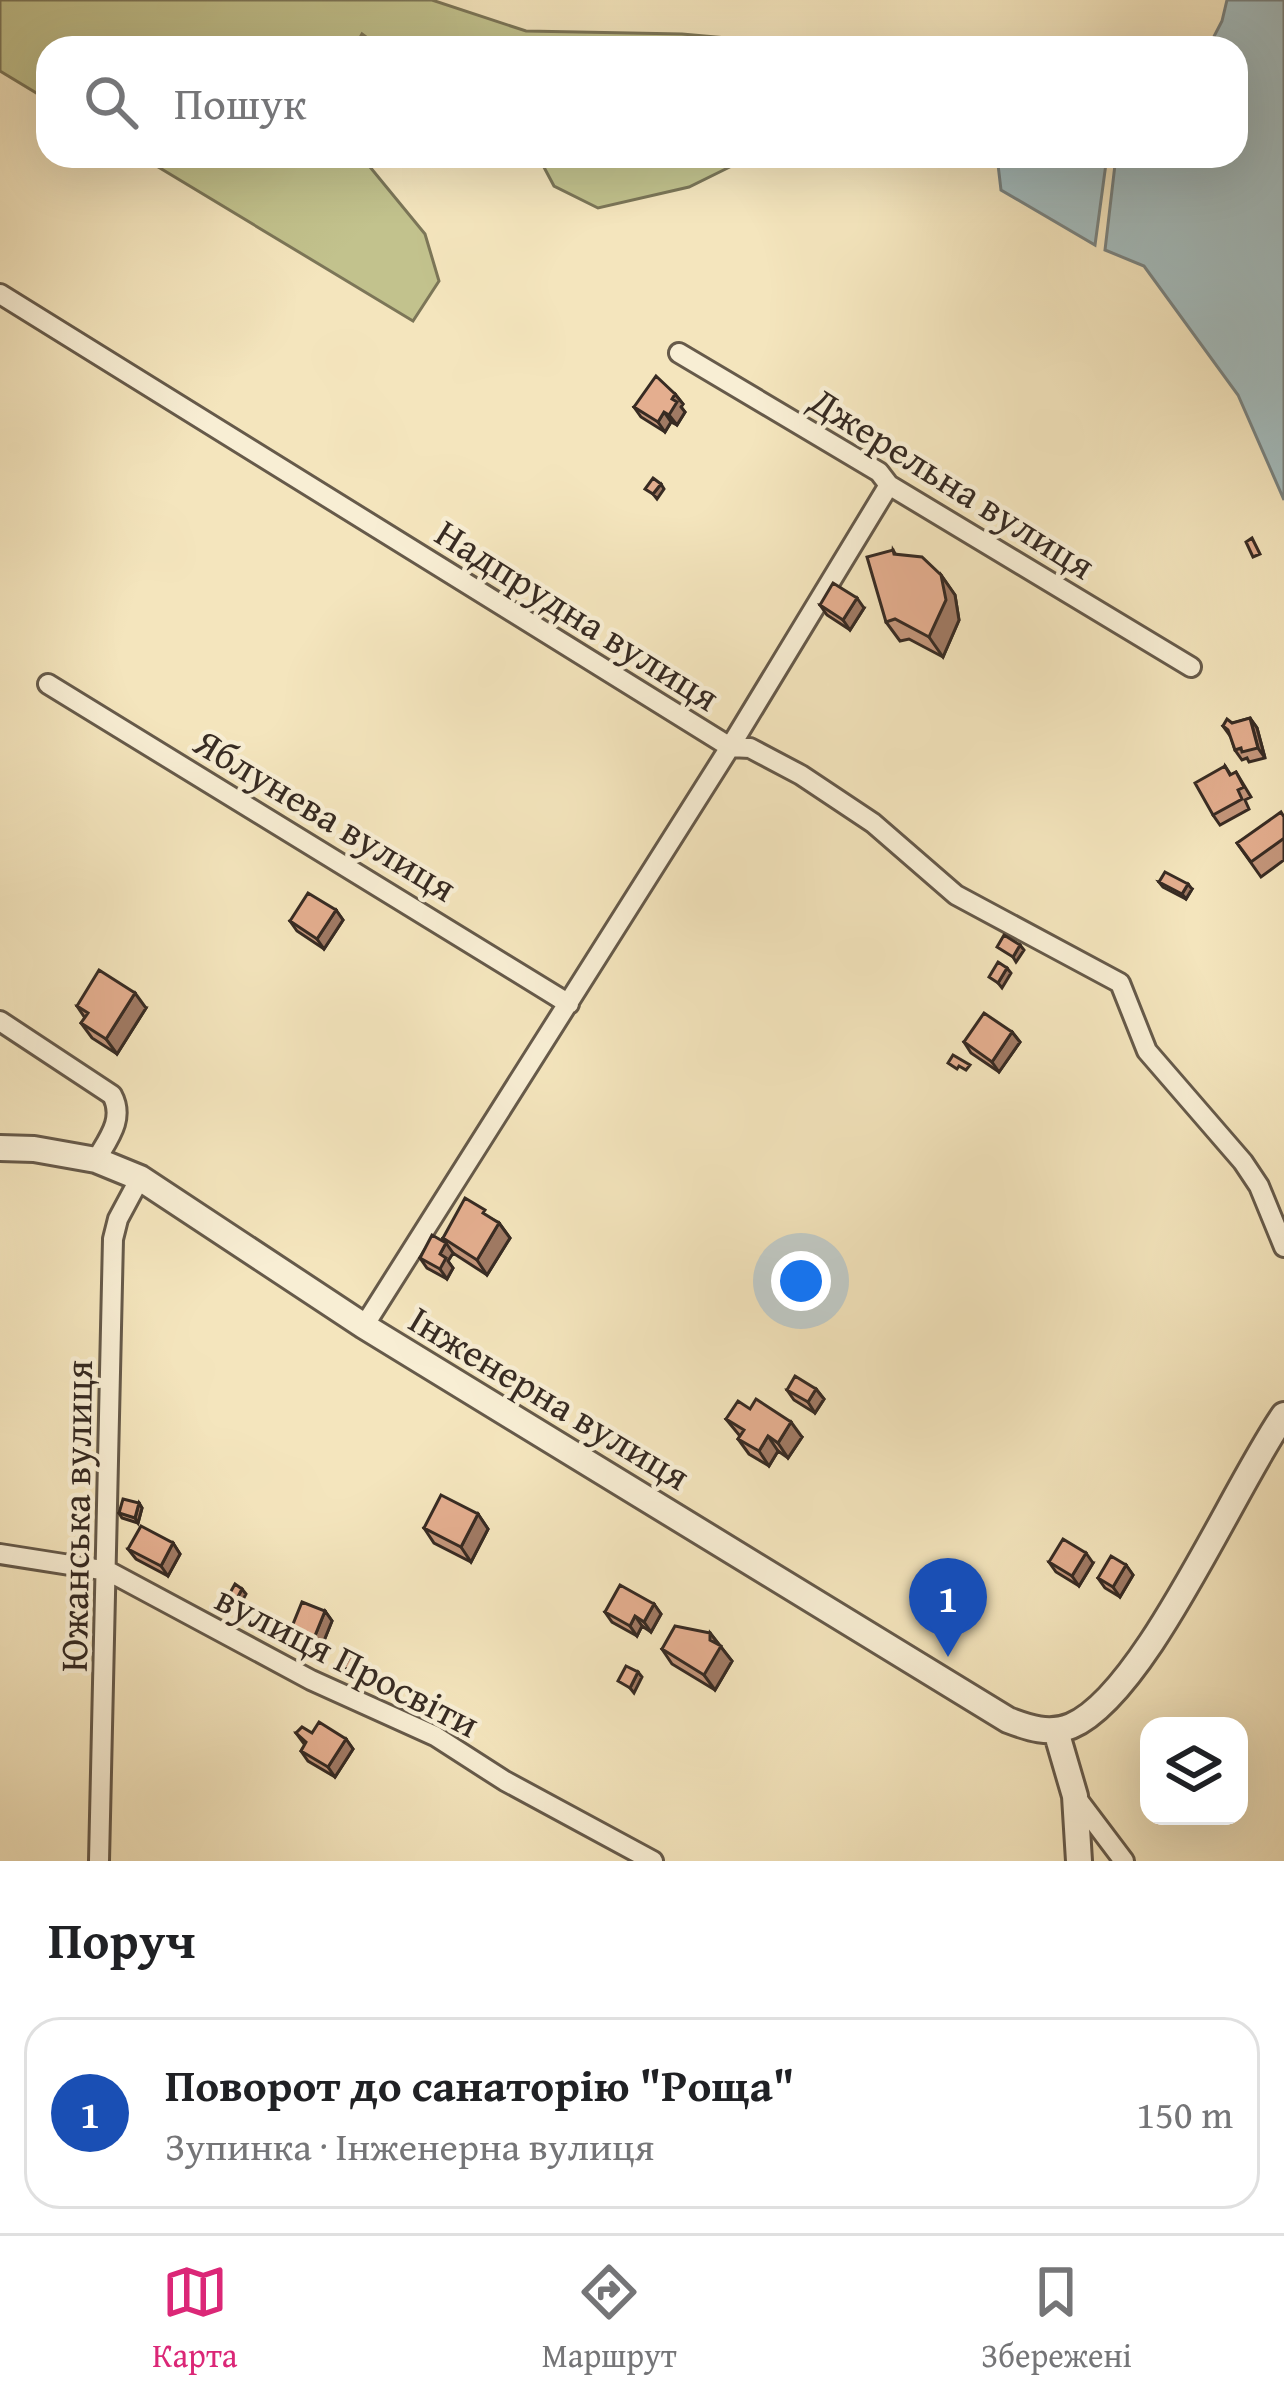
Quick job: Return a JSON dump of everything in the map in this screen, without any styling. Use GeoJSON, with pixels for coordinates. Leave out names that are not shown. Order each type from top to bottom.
{"type":"FeatureCollection","features":[{"type":"Feature","properties":{"kind":"street","name":"Надпрудна вулиця"},"geometry":{"type":"LineString","coordinates":[[0,294],[730,747],[750,748],[801,776],[873,823],[956,895],[1120,983],[1147,1052],[1244,1162],[1284,1247]]}},
{"type":"Feature","properties":{"kind":"street","name":"Джерельна вулиця"},"geometry":{"type":"LineString","coordinates":[[679,353],[1191,667]]}},
{"type":"Feature","properties":{"kind":"street"},"geometry":{"type":"LineString","coordinates":[[364,1326],[730,747],[889,485]]}},
{"type":"Feature","properties":{"kind":"street","name":"Яблунева вулиця"},"geometry":{"type":"LineString","coordinates":[[48,684],[569,1004]]}},
{"type":"Feature","properties":{"kind":"street"},"geometry":{"type":"LineString","coordinates":[[0,1022],[112,1096],[117,1120],[96,1160]]}},
{"type":"Feature","properties":{"kind":"street","name":"Інженерна вулиця"},"geometry":{"type":"LineString","coordinates":[[0,1148],[96,1160],[140,1178],[364,1326],[1008,1720],[1031,1729],[1056,1731]]}},
{"type":"Feature","properties":{"kind":"street","name":"Южанська вулиця"},"geometry":{"type":"LineString","coordinates":[[99,1861],[113,1239],[140,1178]]}},
{"type":"Feature","properties":{"kind":"street"},"geometry":{"type":"LineString","coordinates":[[1079,1861],[1075,1796],[1056,1731],[1093,1713],[1128,1671],[1174,1607],[1284,1415]]}},
{"type":"Feature","properties":{"kind":"street","name":"вулиця Просвіти"},"geometry":{"type":"LineString","coordinates":[[0,1555],[108,1571],[311,1680],[435,1736],[505,1781],[653,1861]]}},
{"type":"Feature","properties":{"kind":"street"},"geometry":{"type":"LineString","coordinates":[[1075,1796],[1124,1861]]}},
{"type":"Feature","properties":{"kind":"green space"},"geometry":{"type":"Polygon","coordinates":[[[0,0],[432,0],[526,31],[704,36],[36,36],[36,93],[0,71],[0,0]]]}},
{"type":"Feature","properties":{"kind":"green space"},"geometry":{"type":"Polygon","coordinates":[[[160,168],[371,168],[425,234],[439,281],[413,321],[160,168]]]}},
{"type":"Feature","properties":{"kind":"green space"},"geometry":{"type":"Polygon","coordinates":[[[544,168],[728,168],[689,187],[598,208],[554,186],[544,168]]]}},
{"type":"Feature","properties":{"kind":"water"},"geometry":{"type":"Polygon","coordinates":[[[1227,0],[1284,0],[1284,500],[1238,395],[1144,266],[1105,250],[1115,168],[1248,168],[1248,36],[1214,36],[1227,0]]]}},
{"type":"Feature","properties":{"kind":"water"},"geometry":{"type":"Polygon","coordinates":[[[998,168],[1105,168],[1095,245],[1001,190],[998,168]]]}},
{"type":"Feature","properties":{"kind":"building"},"geometry":{"type":"Polygon","coordinates":[[[656,376],[677,402],[658,422],[634,407],[656,376]]]}},
{"type":"Feature","properties":{"kind":"building"},"geometry":{"type":"Polygon","coordinates":[[[653,478],[661,484],[653,494],[645,489],[653,478]]]}},
{"type":"Feature","properties":{"kind":"building"},"geometry":{"type":"Polygon","coordinates":[[[1252,538],[1260,554],[1253,557],[1246,542],[1252,538]]]}},
{"type":"Feature","properties":{"kind":"building"},"geometry":{"type":"Polygon","coordinates":[[[893,550],[894,554],[922,557],[941,575],[946,600],[929,637],[895,619],[886,622],[867,557],[893,550]]]}},
{"type":"Feature","properties":{"kind":"building"},"geometry":{"type":"Polygon","coordinates":[[[833,583],[857,598],[843,620],[820,605],[833,583]]]}},
{"type":"Feature","properties":{"kind":"building"},"geometry":{"type":"Polygon","coordinates":[[[1250,718],[1258,748],[1235,750],[1223,726],[1227,719],[1232,723],[1250,718]]]}},
{"type":"Feature","properties":{"kind":"building"},"geometry":{"type":"Polygon","coordinates":[[[1225,766],[1230,775],[1236,772],[1244,787],[1238,790],[1242,799],[1213,815],[1195,783],[1225,766]]]}},
{"type":"Feature","properties":{"kind":"building"},"geometry":{"type":"Polygon","coordinates":[[[1281,812],[1284,840],[1251,862],[1237,843],[1281,812]]]}},
{"type":"Feature","properties":{"kind":"building"},"geometry":{"type":"Polygon","coordinates":[[[1165,872],[1188,884],[1182,894],[1159,882],[1165,872]]]}},
{"type":"Feature","properties":{"kind":"building"},"geometry":{"type":"Polygon","coordinates":[[[308,893],[336,910],[317,939],[290,921],[308,893]]]}},
{"type":"Feature","properties":{"kind":"building"},"geometry":{"type":"Polygon","coordinates":[[[1004,935],[1020,945],[1013,957],[997,947],[1004,935]]]}},
{"type":"Feature","properties":{"kind":"building"},"geometry":{"type":"Polygon","coordinates":[[[998,962],[1007,968],[998,983],[989,977],[998,962]]]}},
{"type":"Feature","properties":{"kind":"building"},"geometry":{"type":"Polygon","coordinates":[[[99,970],[135,993],[106,1039],[81,1023],[88,1013],[77,1006],[99,970]]]}},
{"type":"Feature","properties":{"kind":"building"},"geometry":{"type":"Polygon","coordinates":[[[984,1013],[1012,1032],[992,1062],[964,1042],[984,1013]]]}},
{"type":"Feature","properties":{"kind":"building"},"geometry":{"type":"Polygon","coordinates":[[[953,1055],[970,1065],[966,1070],[948,1063],[953,1055]]]}},
{"type":"Feature","properties":{"kind":"building"},"geometry":{"type":"Polygon","coordinates":[[[465,1198],[499,1223],[477,1260],[443,1238],[465,1198]]]}},
{"type":"Feature","properties":{"kind":"building"},"geometry":{"type":"Polygon","coordinates":[[[432,1235],[446,1243],[440,1269],[420,1258],[432,1235]]]}},
{"type":"Feature","properties":{"kind":"building"},"geometry":{"type":"Polygon","coordinates":[[[795,1376],[816,1389],[808,1402],[787,1390],[795,1376]]]}},
{"type":"Feature","properties":{"kind":"building"},"geometry":{"type":"Polygon","coordinates":[[[756,1399],[791,1422],[778,1443],[768,1436],[759,1451],[738,1439],[744,1430],[726,1419],[738,1401],[750,1409],[756,1399]]]}},
{"type":"Feature","properties":{"kind":"building"},"geometry":{"type":"Polygon","coordinates":[[[441,1495],[478,1514],[461,1547],[424,1528],[441,1495]]]}},
{"type":"Feature","properties":{"kind":"building"},"geometry":{"type":"Polygon","coordinates":[[[123,1499],[139,1503],[135,1518],[119,1513],[123,1499]]]}},
{"type":"Feature","properties":{"kind":"building"},"geometry":{"type":"Polygon","coordinates":[[[141,1526],[173,1543],[161,1566],[128,1549],[141,1526]]]}},
{"type":"Feature","properties":{"kind":"building"},"geometry":{"type":"Polygon","coordinates":[[[1063,1539],[1086,1553],[1072,1576],[1049,1562],[1063,1539]]]}},
{"type":"Feature","properties":{"kind":"building"},"geometry":{"type":"Polygon","coordinates":[[[1111,1556],[1126,1565],[1113,1587],[1098,1578],[1111,1556]]]}},
{"type":"Feature","properties":{"kind":"building"},"geometry":{"type":"Polygon","coordinates":[[[235,1584],[242,1589],[234,1604],[226,1600],[235,1584]]]}},
{"type":"Feature","properties":{"kind":"building"},"geometry":{"type":"Polygon","coordinates":[[[620,1585],[654,1604],[644,1622],[635,1616],[630,1626],[605,1612],[620,1585]]]}},
{"type":"Feature","properties":{"kind":"building"},"geometry":{"type":"Polygon","coordinates":[[[302,1602],[325,1611],[312,1643],[289,1634],[302,1602]]]}},
{"type":"Feature","properties":{"kind":"building"},"geometry":{"type":"Polygon","coordinates":[[[675,1626],[710,1633],[710,1640],[721,1646],[704,1675],[662,1649],[675,1626]]]}},
{"type":"Feature","properties":{"kind":"building"},"geometry":{"type":"Polygon","coordinates":[[[350,1656],[363,1663],[356,1674],[344,1667],[350,1656]]]}},
{"type":"Feature","properties":{"kind":"building"},"geometry":{"type":"Polygon","coordinates":[[[626,1666],[638,1672],[630,1688],[618,1681],[626,1666]]]}},
{"type":"Feature","properties":{"kind":"building"},"geometry":{"type":"Polygon","coordinates":[[[319,1722],[346,1739],[328,1767],[301,1751],[306,1742],[296,1733],[302,1727],[312,1733],[319,1722]]]}},
{"type":"Feature","properties":{"kind":"place","name":"Поворот до санаторію \"Роща\""},"geometry":{"type":"Point","coordinates":[948,1657]}}]}
